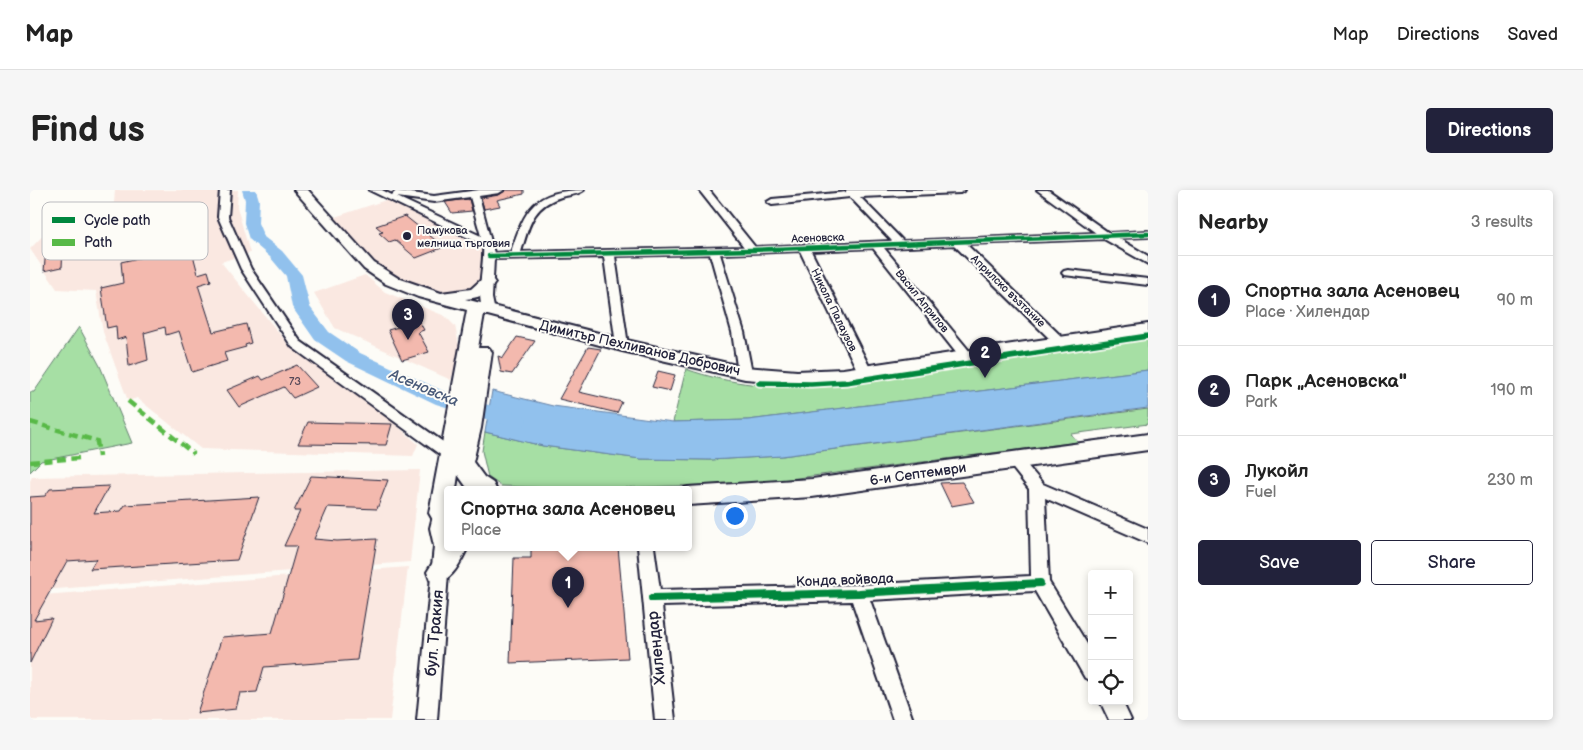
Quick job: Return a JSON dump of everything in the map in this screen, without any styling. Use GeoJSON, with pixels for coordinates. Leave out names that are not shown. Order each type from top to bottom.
{"type":"FeatureCollection","features":[{"type":"Feature","properties":{"kind":"main road"},"geometry":{"type":"LineString","coordinates":[[301,190],[358,255],[377,272],[428,296],[484,313]]}},
{"type":"Feature","properties":{"kind":"main road"},"geometry":{"type":"LineString","coordinates":[[428,296],[461,296],[481,290],[487,283]]}},
{"type":"Feature","properties":{"kind":"main road"},"geometry":{"type":"LineString","coordinates":[[428,296],[460,322],[465,331],[469,350],[470,385]]}},
{"type":"Feature","properties":{"kind":"main road"},"geometry":{"type":"LineString","coordinates":[[452,486],[484,313]]}},
{"type":"Feature","properties":{"kind":"main road"},"geometry":{"type":"LineString","coordinates":[[469,350],[484,313]]}},
{"type":"Feature","properties":{"kind":"main road","name":"Димитър Пехливанов Добрович"},"geometry":{"type":"LineString","coordinates":[[484,313],[499,321],[520,320],[745,373],[797,377],[865,372],[1059,341],[1148,329]]}},
{"type":"Feature","properties":{"kind":"main road","name":"6-и Септември"},"geometry":{"type":"LineString","coordinates":[[692,496],[812,488],[1148,442]]}},
{"type":"Feature","properties":{"kind":"main road"},"geometry":{"type":"LineString","coordinates":[[456,459],[481,486]]}},
{"type":"Feature","properties":{"kind":"main road"},"geometry":{"type":"LineString","coordinates":[[440,572],[444,545]]}},
{"type":"Feature","properties":{"kind":"street"},"geometry":{"type":"LineString","coordinates":[[225,190],[223,217],[246,269],[296,344],[456,459]]}},
{"type":"Feature","properties":{"kind":"street"},"geometry":{"type":"LineString","coordinates":[[375,191],[434,199],[499,190]]}},
{"type":"Feature","properties":{"kind":"street"},"geometry":{"type":"LineString","coordinates":[[515,255],[528,216],[536,205],[543,199],[579,190]]}},
{"type":"Feature","properties":{"kind":"street"},"geometry":{"type":"LineString","coordinates":[[704,190],[726,214],[752,250]]}},
{"type":"Feature","properties":{"kind":"street"},"geometry":{"type":"LineString","coordinates":[[773,190],[782,200]]}},
{"type":"Feature","properties":{"kind":"street"},"geometry":{"type":"LineString","coordinates":[[772,202],[852,192],[960,190]]}},
{"type":"Feature","properties":{"kind":"street"},"geometry":{"type":"LineString","coordinates":[[1042,190],[1107,236],[1148,261]]}},
{"type":"Feature","properties":{"kind":"street"},"geometry":{"type":"LineString","coordinates":[[375,191],[466,232],[488,250]]}},
{"type":"Feature","properties":{"kind":"street"},"geometry":{"type":"LineString","coordinates":[[852,192],[900,244]]}},
{"type":"Feature","properties":{"kind":"street"},"geometry":{"type":"LineString","coordinates":[[474,194],[488,250],[484,313]]}},
{"type":"Feature","properties":{"kind":"street","name":"Асеновска"},"geometry":{"type":"LineString","coordinates":[[488,250],[515,255],[714,251],[1148,234]]}},
{"type":"Feature","properties":{"kind":"street","name":"Априлско възтание"},"geometry":{"type":"LineString","coordinates":[[957,242],[1059,341]]}},
{"type":"Feature","properties":{"kind":"street","name":"Васил Априлов"},"geometry":{"type":"LineString","coordinates":[[878,246],[966,356]]}},
{"type":"Feature","properties":{"kind":"street","name":"Никола Палаузов"},"geometry":{"type":"LineString","coordinates":[[804,248],[865,372]]}},
{"type":"Feature","properties":{"kind":"street"},"geometry":{"type":"LineString","coordinates":[[714,251],[738,332],[745,373]]}},
{"type":"Feature","properties":{"kind":"street"},"geometry":{"type":"LineString","coordinates":[[608,253],[622,345]]}},
{"type":"Feature","properties":{"kind":"street"},"geometry":{"type":"LineString","coordinates":[[1068,273],[1148,282]]}},
{"type":"Feature","properties":{"kind":"street"},"geometry":{"type":"LineString","coordinates":[[1015,461],[1037,488],[1148,536]]}},
{"type":"Feature","properties":{"kind":"street"},"geometry":{"type":"LineString","coordinates":[[1037,488],[1040,583],[1088,664]]}},
{"type":"Feature","properties":{"kind":"street","name":"Хилендар"},"geometry":{"type":"LineString","coordinates":[[646,551],[665,720]]}},
{"type":"Feature","properties":{"kind":"street","name":"бул. Тракия"},"geometry":{"type":"LineString","coordinates":[[427,720],[440,572]]}},
{"type":"Feature","properties":{"kind":"street","name":"Конда войвода"},"geometry":{"type":"LineString","coordinates":[[652,598],[858,593],[1040,583]]}},
{"type":"Feature","properties":{"kind":"street"},"geometry":{"type":"LineString","coordinates":[[858,593],[903,720]]}},
{"type":"Feature","properties":{"kind":"street"},"geometry":{"type":"LineString","coordinates":[[1112,705],[1121,720]]}},
{"type":"Feature","properties":{"kind":"shaded area"},"geometry":{"type":"Polygon","coordinates":[[[115,190],[238,190],[237,207],[250,253],[221,262],[292,349],[387,417],[418,444],[413,456],[201,449],[137,398],[128,401],[103,332],[96,291],[57,289],[30,249],[42,237],[42,260],[208,260],[208,202],[114,202],[115,190]]]}},
{"type":"Feature","properties":{"kind":"shaded area"},"geometry":{"type":"Polygon","coordinates":[[[392,198],[488,244],[487,283],[454,297],[392,281],[326,220],[392,198]]]}},
{"type":"Feature","properties":{"kind":"shaded area"},"geometry":{"type":"Polygon","coordinates":[[[365,275],[385,292],[445,316],[455,326],[460,350],[451,380],[335,328],[314,293],[365,275]]]}},
{"type":"Feature","properties":{"kind":"shaded area"},"geometry":{"type":"Polygon","coordinates":[[[420,470],[410,562],[30,591],[30,481],[32,477],[420,470]]]}},
{"type":"Feature","properties":{"kind":"shaded area"},"geometry":{"type":"Polygon","coordinates":[[[408,567],[390,720],[30,720],[30,596],[408,567]]]}},
{"type":"Feature","properties":{"kind":"green space"},"geometry":{"type":"Polygon","coordinates":[[[79,327],[100,366],[132,443],[41,461],[30,472],[30,392],[34,392],[79,327]]]}},
{"type":"Feature","properties":{"kind":"green space"},"geometry":{"type":"Polygon","coordinates":[[[1148,338],[1148,370],[748,420],[673,422],[686,369],[719,379],[753,384],[821,386],[854,383],[1148,338]]]}},
{"type":"Feature","properties":{"kind":"green space"},"geometry":{"type":"Polygon","coordinates":[[[1148,409],[1148,424],[1071,434],[1078,442],[758,483],[672,486],[501,486],[488,477],[482,451],[485,432],[543,446],[641,459],[710,460],[782,456],[1148,409]]]}},
{"type":"Feature","properties":{"kind":"water"},"geometry":{"type":"Polygon","coordinates":[[[1148,370],[1148,408],[782,456],[710,460],[641,459],[543,446],[485,432],[492,391],[553,406],[673,422],[748,420],[1148,370]]]}},
{"type":"Feature","properties":{"kind":"building"},"geometry":{"type":"Polygon","coordinates":[[[506,190],[524,190],[524,194],[497,200],[500,206],[484,209],[481,198],[499,195],[506,190]]]}},
{"type":"Feature","properties":{"kind":"building"},"geometry":{"type":"Polygon","coordinates":[[[469,199],[472,211],[452,213],[445,202],[469,199]]]}},
{"type":"Feature","properties":{"kind":"building","name":"Памукова мелница търговия"},"geometry":{"type":"Polygon","coordinates":[[[405,216],[444,247],[416,258],[395,240],[389,242],[379,233],[383,232],[376,226],[405,216]]]}},
{"type":"Feature","properties":{"kind":"building"},"geometry":{"type":"Polygon","coordinates":[[[45,260],[62,260],[62,267],[44,271],[45,260]]]}},
{"type":"Feature","properties":{"kind":"building"},"geometry":{"type":"Polygon","coordinates":[[[130,260],[194,260],[198,274],[208,271],[211,281],[198,285],[213,332],[246,324],[251,343],[245,345],[246,347],[224,353],[227,361],[192,372],[179,331],[166,335],[165,327],[144,333],[148,360],[129,366],[126,337],[117,340],[116,326],[107,328],[101,288],[123,283],[121,262],[130,260]]]}},
{"type":"Feature","properties":{"kind":"building"},"geometry":{"type":"Polygon","coordinates":[[[419,321],[424,330],[418,332],[429,352],[402,360],[388,330],[419,321]]]}},
{"type":"Feature","properties":{"kind":"building"},"geometry":{"type":"Polygon","coordinates":[[[517,337],[535,341],[512,374],[501,372],[498,356],[503,358],[517,337]]]}},
{"type":"Feature","properties":{"kind":"building"},"geometry":{"type":"Polygon","coordinates":[[[588,347],[601,349],[579,392],[622,402],[617,413],[559,399],[588,347]]]}},
{"type":"Feature","properties":{"kind":"building"},"geometry":{"type":"Polygon","coordinates":[[[297,365],[317,387],[293,398],[284,387],[239,407],[227,390],[260,376],[263,380],[297,365]]]}},
{"type":"Feature","properties":{"kind":"building"},"geometry":{"type":"Polygon","coordinates":[[[658,371],[675,375],[670,391],[652,387],[658,371]]]}},
{"type":"Feature","properties":{"kind":"building"},"geometry":{"type":"Polygon","coordinates":[[[308,422],[392,424],[386,445],[298,444],[308,422]]]}},
{"type":"Feature","properties":{"kind":"building"},"geometry":{"type":"Polygon","coordinates":[[[311,476],[388,480],[377,509],[328,507],[314,539],[337,541],[377,539],[357,660],[264,667],[257,692],[240,693],[236,709],[197,713],[222,637],[272,633],[297,546],[284,546],[300,511],[294,511],[311,476]]]}},
{"type":"Feature","properties":{"kind":"building"},"geometry":{"type":"Polygon","coordinates":[[[962,482],[974,502],[951,506],[940,483],[962,482]]]}},
{"type":"Feature","properties":{"kind":"building"},"geometry":{"type":"Polygon","coordinates":[[[109,486],[94,513],[121,511],[125,505],[259,497],[237,560],[90,569],[96,559],[67,561],[34,620],[52,618],[30,663],[30,497],[45,496],[50,489],[109,486]]]}},
{"type":"Feature","properties":{"kind":"building"},"geometry":{"type":"Polygon","coordinates":[[[531,551],[618,551],[628,658],[510,663],[514,558],[531,558],[531,551]]]}},
{"type":"Feature","properties":{"kind":"waterway","name":"Асеновска"},"geometry":{"type":"LineString","coordinates":[[249,190],[252,200],[251,223],[257,239],[276,254],[294,275],[301,307],[322,336],[353,357],[443,399],[516,420]]}},
{"type":"Feature","properties":{"kind":"marked path"},"geometry":{"type":"LineString","coordinates":[[128,401],[194,454]]}},
{"type":"Feature","properties":{"kind":"marked path"},"geometry":{"type":"LineString","coordinates":[[30,422],[97,441],[99,457]]}},
{"type":"Feature","properties":{"kind":"marked path"},"geometry":{"type":"LineString","coordinates":[[30,462],[79,458]]}},
{"type":"Feature","properties":{"kind":"cycle path"},"geometry":{"type":"LineString","coordinates":[[489,256],[752,250],[1148,234]]}},
{"type":"Feature","properties":{"kind":"cycle path"},"geometry":{"type":"LineString","coordinates":[[759,383],[811,384],[846,382],[1148,336]]}},
{"type":"Feature","properties":{"kind":"cycle path"},"geometry":{"type":"LineString","coordinates":[[652,598],[858,593],[1040,583]]}},
{"type":"Feature","properties":{"kind":"place","name":"Памукова мелница търговия"},"geometry":{"type":"Point","coordinates":[407,236]}},
{"type":"Feature","properties":{"kind":"place","name":"Лукойл"},"geometry":{"type":"Point","coordinates":[408,340]}},
{"type":"Feature","properties":{"kind":"place","name":"Парк „Асеновска\""},"geometry":{"type":"Point","coordinates":[985,378]}},
{"type":"Feature","properties":{"kind":"place","name":"Спортна зала Асеновец"},"geometry":{"type":"Point","coordinates":[568,608]}}]}
